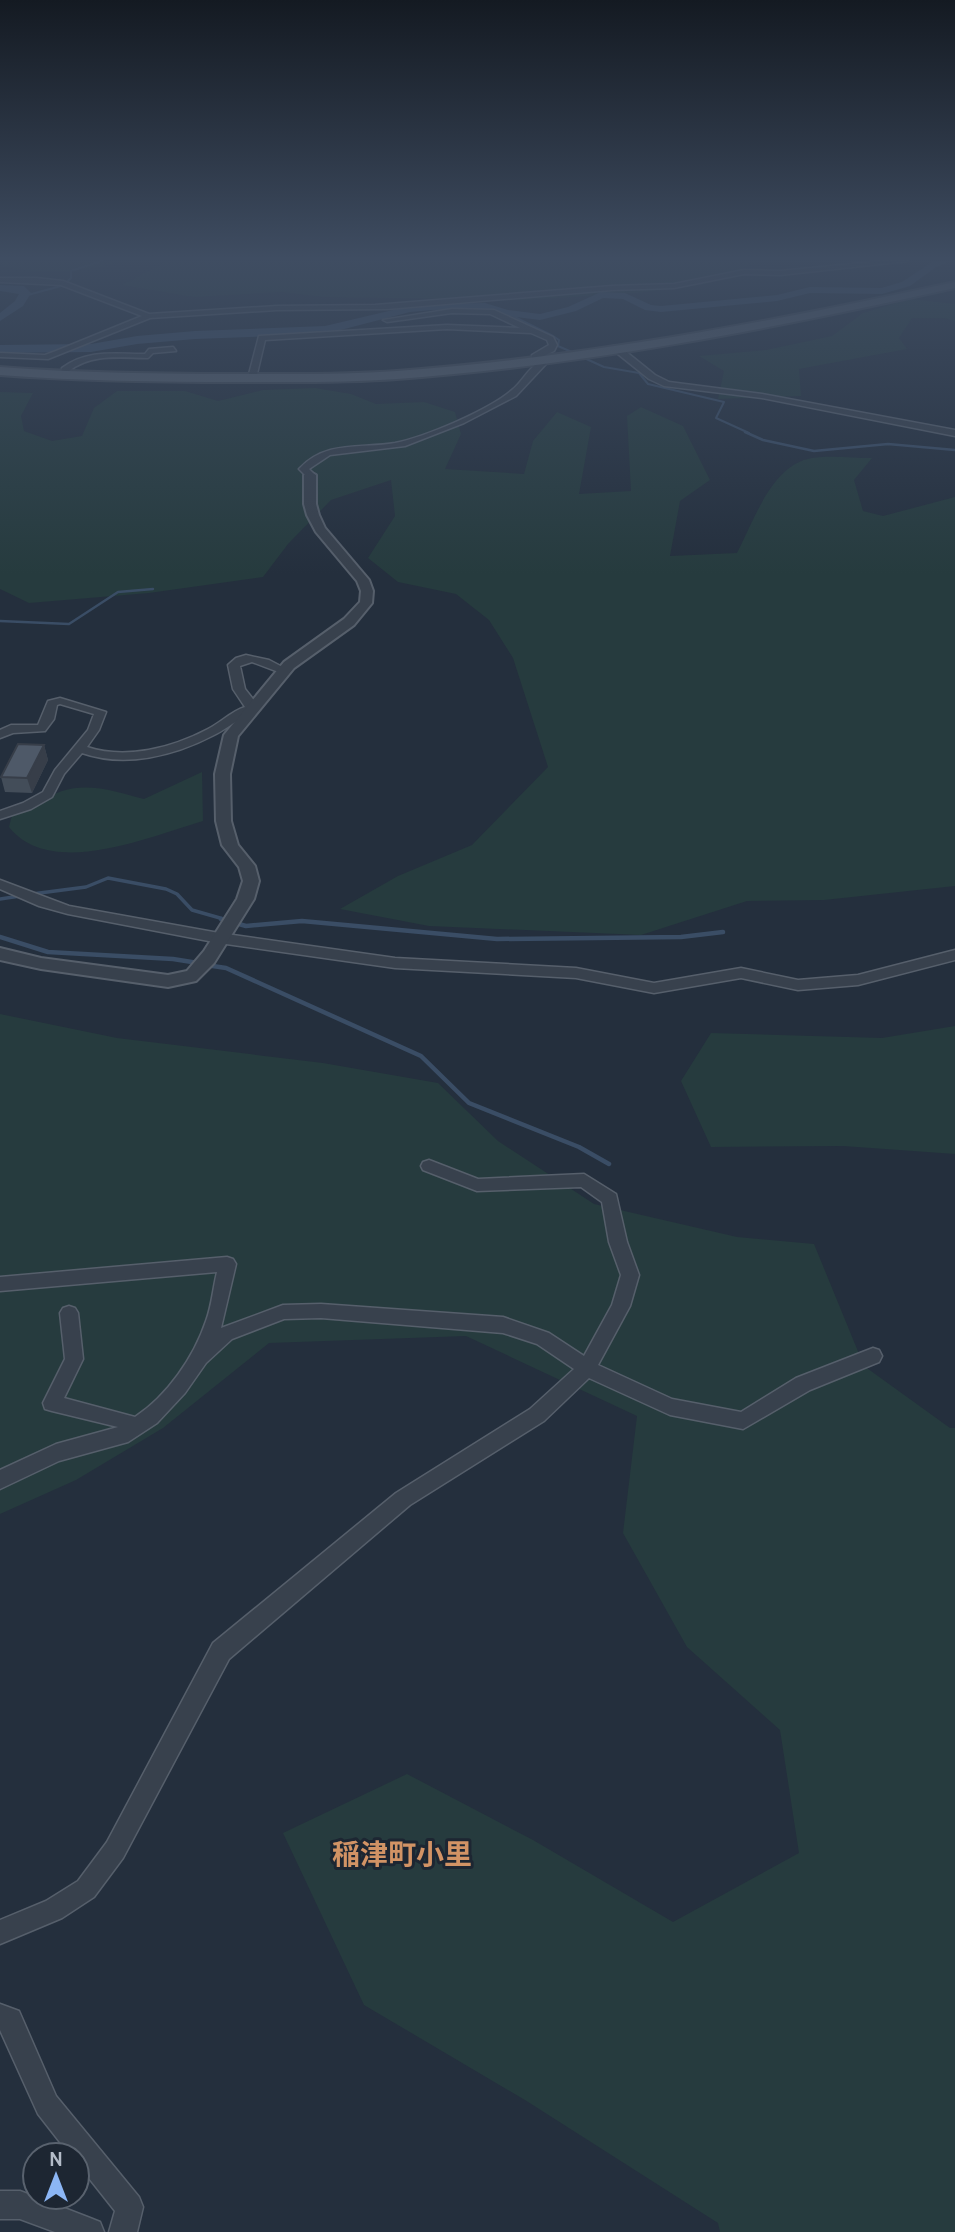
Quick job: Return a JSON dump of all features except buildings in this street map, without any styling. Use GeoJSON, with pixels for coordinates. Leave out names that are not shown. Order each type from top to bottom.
{"type":"FeatureCollection","features":[{"type":"Feature","properties":{"kind":"main road"},"geometry":{"type":"LineString","coordinates":[[0,371],[65,376],[252,378],[395,375],[487,365]]}},
{"type":"Feature","properties":{"kind":"street"},"geometry":{"type":"LineString","coordinates":[[65,376],[65,370],[70,365]]}},
{"type":"Feature","properties":{"kind":"street"},"geometry":{"type":"LineString","coordinates":[[252,378],[255,365]]}},
{"type":"Feature","properties":{"kind":"street"},"geometry":{"type":"LineString","coordinates":[[0,954],[31,964],[112,971],[164,981],[179,980],[194,974],[209,956],[250,891],[252,878],[246,865],[230,845],[226,831],[223,763],[231,735],[284,671],[300,656],[349,622],[366,603],[367,591],[363,580],[313,516],[310,504],[310,475],[304,469],[323,452],[401,444],[500,402],[518,389],[529,372],[539,365]]}},
{"type":"Feature","properties":{"kind":"street"},"geometry":{"type":"LineString","coordinates":[[638,365],[652,377],[667,384],[773,398],[955,433]]}},
{"type":"Feature","properties":{"kind":"street"},"geometry":{"type":"LineString","coordinates":[[253,709],[236,682],[234,665],[240,659],[248,658],[284,671]]}},
{"type":"Feature","properties":{"kind":"street"},"geometry":{"type":"LineString","coordinates":[[0,816],[44,798],[50,784],[100,719],[100,712],[60,701],[52,703],[48,719],[41,729],[4,730]]}},
{"type":"Feature","properties":{"kind":"street"},"geometry":{"type":"LineString","coordinates":[[79,748],[98,755],[158,751],[208,736],[228,725],[245,710],[253,709]]}},
{"type":"Feature","properties":{"kind":"street"},"geometry":{"type":"LineString","coordinates":[[0,884],[68,910],[219,938],[395,963],[576,973],[654,988],[741,973],[798,985],[858,980],[955,955]]}},
{"type":"Feature","properties":{"kind":"street"},"geometry":{"type":"LineString","coordinates":[[0,1932],[54,1910],[86,1889],[115,1850],[221,1651],[403,1499],[537,1415],[587,1368],[621,1306],[630,1275],[618,1242],[610,1199],[584,1180],[477,1185],[429,1166]]}},
{"type":"Feature","properties":{"kind":"street"},"geometry":{"type":"LineString","coordinates":[[0,1284],[227,1264],[216,1319],[200,1357]]}},
{"type":"Feature","properties":{"kind":"street"},"geometry":{"type":"LineString","coordinates":[[0,1480],[56,1453],[121,1436],[150,1417],[178,1387],[200,1357],[226,1334],[283,1312],[321,1311],[503,1325],[543,1338],[587,1368],[670,1407],[743,1420],[803,1384],[873,1356]]}},
{"type":"Feature","properties":{"kind":"street"},"geometry":{"type":"LineString","coordinates":[[69,1313],[74,1359],[52,1403],[126,1420],[134,1427]]}},
{"type":"Feature","properties":{"kind":"street"},"geometry":{"type":"LineString","coordinates":[[0,2017],[10,2020],[47,2105],[129,2207],[123,2232]]}},
{"type":"Feature","properties":{"kind":"street"},"geometry":{"type":"LineString","coordinates":[[0,2206],[20,2205],[90,2232]]}},
{"type":"Feature","properties":{"kind":"green space"},"geometry":{"type":"Polygon","coordinates":[[[714,365],[820,365],[799,369],[801,396],[718,399],[724,371],[714,365]]]}},
{"type":"Feature","properties":{"kind":"green space"},"geometry":{"type":"Polygon","coordinates":[[[315,388],[351,394],[376,404],[424,402],[455,412],[461,434],[445,469],[524,474],[533,441],[557,412],[591,427],[579,494],[631,491],[627,416],[641,407],[683,426],[710,480],[680,501],[670,556],[737,553],[757,511],[775,483],[785,471],[812,458],[872,458],[854,480],[863,511],[883,516],[955,497],[955,886],[824,900],[747,901],[641,935],[429,926],[340,909],[398,876],[472,845],[548,767],[513,658],[489,620],[456,594],[398,582],[368,558],[395,516],[391,480],[331,500],[288,544],[263,577],[149,593],[29,603],[0,589],[0,392],[33,393],[21,416],[24,431],[52,441],[82,436],[94,408],[117,391],[185,391],[218,401],[263,390],[315,388]]]}},
{"type":"Feature","properties":{"kind":"green space"},"geometry":{"type":"Polygon","coordinates":[[[202,772],[203,821],[130,843],[75,852],[50,851],[27,843],[9,827],[12,815],[49,796],[72,788],[114,791],[144,799],[202,772]]]}},
{"type":"Feature","properties":{"kind":"green space"},"geometry":{"type":"Polygon","coordinates":[[[0,1014],[117,1038],[323,1063],[438,1083],[498,1141],[594,1204],[737,1237],[814,1244],[864,1366],[950,1428],[955,1428],[955,2232],[720,2232],[718,2223],[525,2100],[364,2005],[283,1833],[407,1774],[533,1840],[673,1922],[799,1853],[780,1730],[687,1647],[623,1533],[637,1416],[466,1336],[269,1343],[163,1428],[76,1480],[0,1514],[0,1014]]]}},
{"type":"Feature","properties":{"kind":"green space"},"geometry":{"type":"Polygon","coordinates":[[[955,1026],[955,1154],[843,1146],[711,1147],[681,1081],[711,1033],[882,1038],[955,1026]]]}},
{"type":"Feature","properties":{"kind":"waterway"},"geometry":{"type":"LineString","coordinates":[[600,365],[639,373],[648,384],[724,402],[716,418],[749,433]]}},
{"type":"Feature","properties":{"kind":"waterway"},"geometry":{"type":"LineString","coordinates":[[745,432],[763,440],[814,451],[888,444],[955,450]]}},
{"type":"Feature","properties":{"kind":"waterway"},"geometry":{"type":"LineString","coordinates":[[0,621],[69,624],[118,592],[153,589]]}},
{"type":"Feature","properties":{"kind":"waterway"},"geometry":{"type":"LineString","coordinates":[[32,894],[86,887],[108,878],[166,889],[177,894],[192,910],[227,920]]}},
{"type":"Feature","properties":{"kind":"waterway"},"geometry":{"type":"LineString","coordinates":[[0,899],[20,896]]}},
{"type":"Feature","properties":{"kind":"waterway"},"geometry":{"type":"LineString","coordinates":[[221,919],[246,926],[302,921],[497,939],[681,937],[723,932]]}},
{"type":"Feature","properties":{"kind":"waterway"},"geometry":{"type":"LineString","coordinates":[[0,937],[48,952],[173,959],[198,963]]}},
{"type":"Feature","properties":{"kind":"waterway"},"geometry":{"type":"LineString","coordinates":[[206,965],[226,968],[421,1056],[469,1103],[579,1147],[609,1164]]}},
{"type":"Feature","properties":{"kind":"district","name":"稲津町小里"},"geometry":{"type":"Point","coordinates":[402,1854]}}]}
